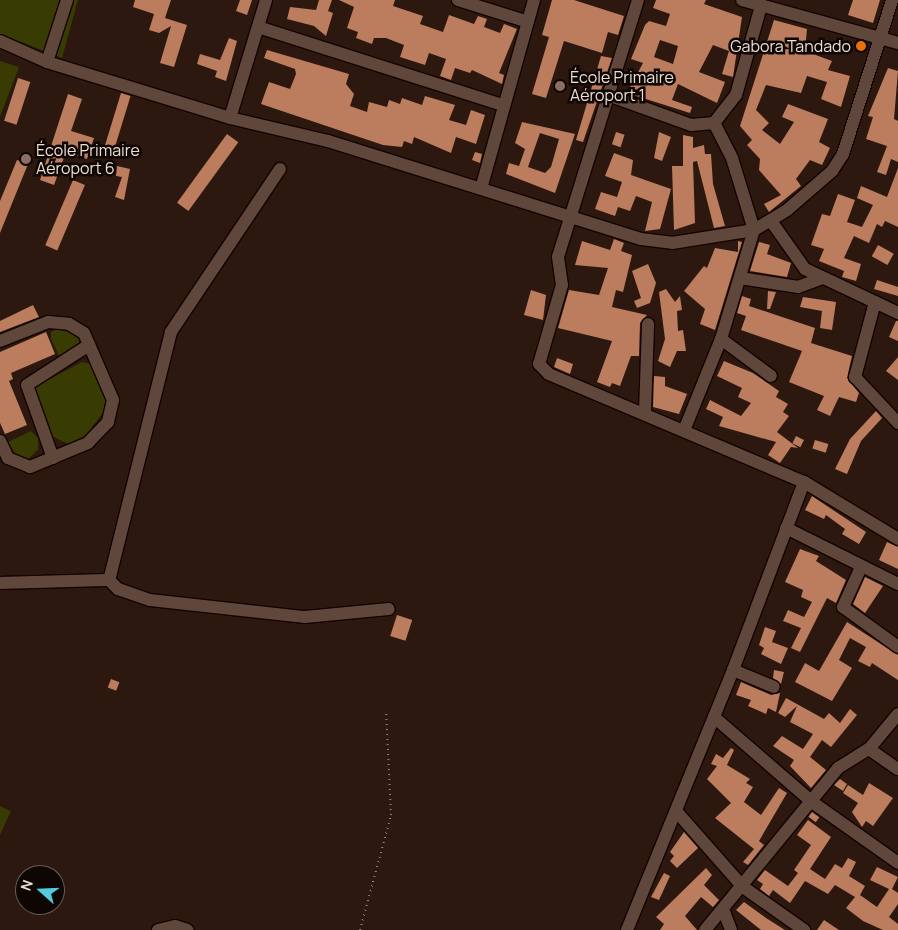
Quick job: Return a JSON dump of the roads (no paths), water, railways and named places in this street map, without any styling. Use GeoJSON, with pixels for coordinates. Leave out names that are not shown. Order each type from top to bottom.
{"type":"FeatureCollection","features":[{"type":"Feature","properties":{"kind":"street"},"geometry":{"type":"LineString","coordinates":[[48,62],[67,0]]}},
{"type":"Feature","properties":{"kind":"street"},"geometry":{"type":"LineString","coordinates":[[230,118],[266,0]]}},
{"type":"Feature","properties":{"kind":"street"},"geometry":{"type":"LineString","coordinates":[[458,0],[528,22]]}},
{"type":"Feature","properties":{"kind":"street"},"geometry":{"type":"LineString","coordinates":[[482,185],[534,0]]}},
{"type":"Feature","properties":{"kind":"street"},"geometry":{"type":"LineString","coordinates":[[638,0],[558,257],[562,284],[539,364],[548,374],[685,428],[804,482],[898,539]]}},
{"type":"Feature","properties":{"kind":"street"},"geometry":{"type":"LineString","coordinates":[[742,0],[898,43]]}},
{"type":"Feature","properties":{"kind":"street"},"geometry":{"type":"LineString","coordinates":[[0,41],[6,48],[230,118],[328,141],[482,185],[641,239],[672,243],[754,230],[771,221],[832,171],[843,154],[892,0]]}},
{"type":"Feature","properties":{"kind":"street"},"geometry":{"type":"LineString","coordinates":[[608,95],[691,125],[714,123],[736,95],[761,6]]}},
{"type":"Feature","properties":{"kind":"street"},"geometry":{"type":"LineString","coordinates":[[258,27],[503,105]]}},
{"type":"Feature","properties":{"kind":"street"},"geometry":{"type":"LineString","coordinates":[[685,428],[721,339],[754,230],[732,158],[714,123]]}},
{"type":"Feature","properties":{"kind":"street"},"geometry":{"type":"LineString","coordinates":[[109,580],[171,332],[280,169]]}},
{"type":"Feature","properties":{"kind":"street"},"geometry":{"type":"LineString","coordinates":[[771,221],[797,262],[820,279],[898,312]]}},
{"type":"Feature","properties":{"kind":"street"},"geometry":{"type":"LineString","coordinates":[[740,278],[798,287],[820,279]]}},
{"type":"Feature","properties":{"kind":"street"},"geometry":{"type":"LineString","coordinates":[[875,302],[855,378],[898,423]]}},
{"type":"Feature","properties":{"kind":"street"},"geometry":{"type":"LineString","coordinates":[[0,341],[48,322],[69,324],[84,333],[113,400],[111,413],[102,430],[88,443],[53,458],[24,468],[8,458],[0,441]]}},
{"type":"Feature","properties":{"kind":"street"},"geometry":{"type":"LineString","coordinates":[[645,412],[648,324]]}},
{"type":"Feature","properties":{"kind":"street"},"geometry":{"type":"LineString","coordinates":[[721,339],[771,376]]}},
{"type":"Feature","properties":{"kind":"street"},"geometry":{"type":"LineString","coordinates":[[53,458],[27,385],[89,345]]}},
{"type":"Feature","properties":{"kind":"street"},"geometry":{"type":"LineString","coordinates":[[627,930],[733,670],[804,482]]}},
{"type":"Feature","properties":{"kind":"street"},"geometry":{"type":"LineString","coordinates":[[786,528],[898,584]]}},
{"type":"Feature","properties":{"kind":"street"},"geometry":{"type":"LineString","coordinates":[[861,567],[843,607],[898,648]]}},
{"type":"Feature","properties":{"kind":"street"},"geometry":{"type":"LineString","coordinates":[[0,583],[109,580],[118,590],[150,600],[305,617],[389,609]]}},
{"type":"Feature","properties":{"kind":"street"},"geometry":{"type":"LineString","coordinates":[[733,670],[774,687]]}},
{"type":"Feature","properties":{"kind":"street"},"geometry":{"type":"LineString","coordinates":[[706,930],[743,887],[838,768],[869,749],[898,714]]}},
{"type":"Feature","properties":{"kind":"street"},"geometry":{"type":"LineString","coordinates":[[714,718],[812,802],[898,863]]}},
{"type":"Feature","properties":{"kind":"street"},"geometry":{"type":"LineString","coordinates":[[869,749],[898,769]]}},
{"type":"Feature","properties":{"kind":"street"},"geometry":{"type":"LineString","coordinates":[[676,811],[743,887],[804,930]]}},
{"type":"Feature","properties":{"kind":"street"},"geometry":{"type":"LineString","coordinates":[[636,908],[637,930]]}},
{"type":"Feature","properties":{"kind":"street"},"geometry":{"type":"LineString","coordinates":[[723,909],[731,930]]}},
{"type":"Feature","properties":{"kind":"street"},"geometry":{"type":"LineString","coordinates":[[159,930],[187,930]]}},
{"type":"Feature","properties":{"kind":"place","name":"Gabora Tandado"},"geometry":{"type":"Point","coordinates":[861,46]}},
{"type":"Feature","properties":{"kind":"place","name":"École Primaire Aéroport 1"},"geometry":{"type":"Point","coordinates":[560,86]}},
{"type":"Feature","properties":{"kind":"place","name":"École Primaire Aéroport 6"},"geometry":{"type":"Point","coordinates":[26,159]}}]}
